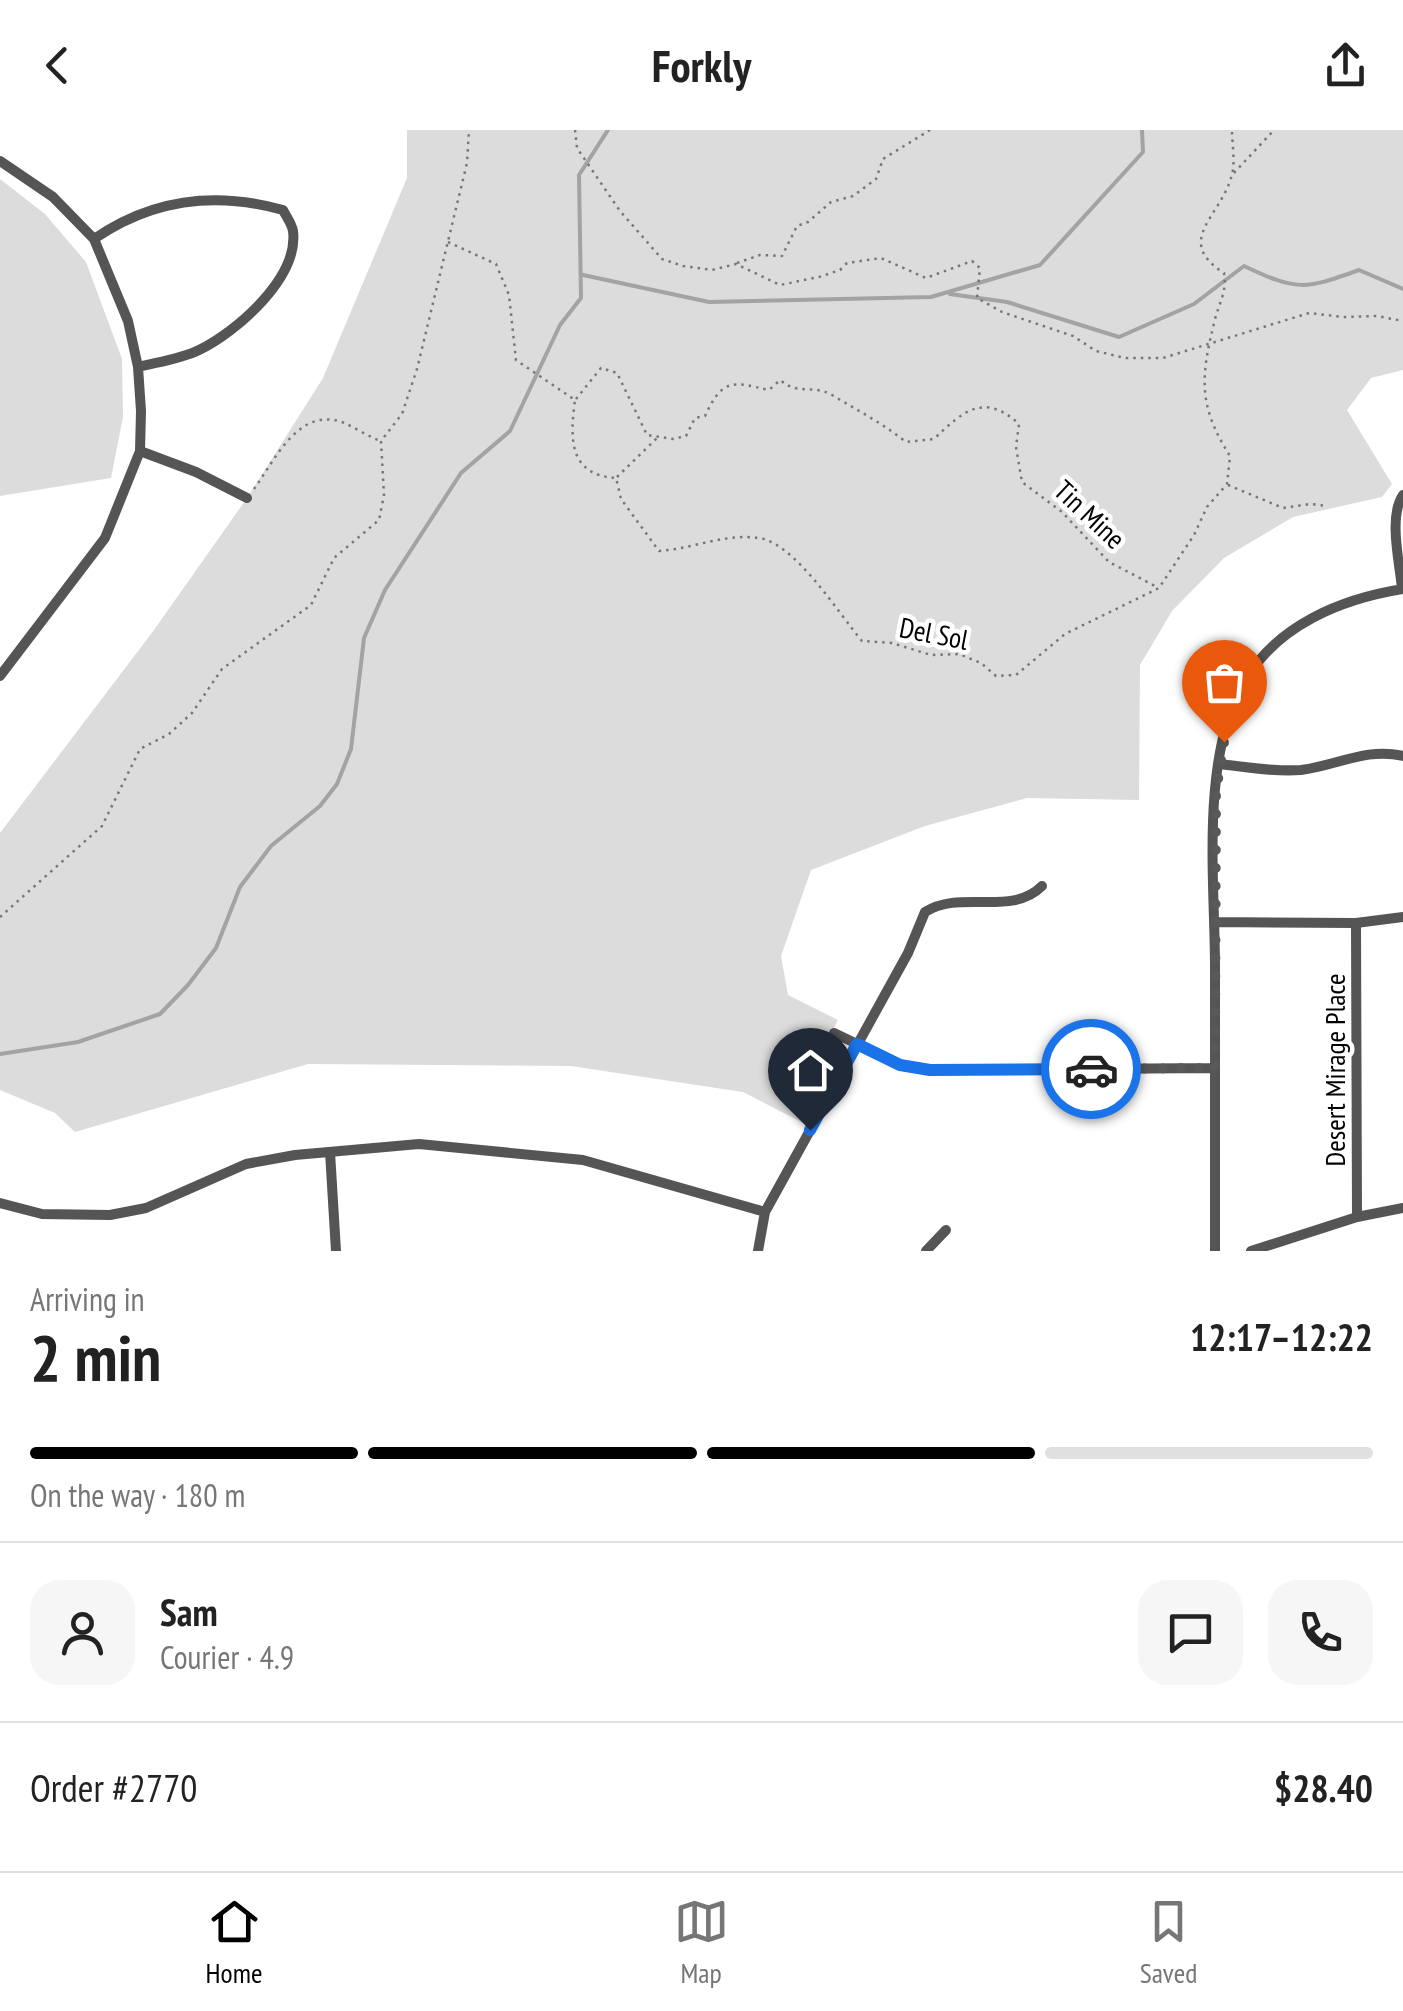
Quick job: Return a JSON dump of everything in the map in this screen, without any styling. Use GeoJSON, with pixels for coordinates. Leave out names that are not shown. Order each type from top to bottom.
{"type":"FeatureCollection","features":[{"type":"Feature","properties":{"kind":"street"},"geometry":{"type":"LineString","coordinates":[[0,160],[53,197],[94,238],[128,321],[138,367],[140,451],[105,538],[0,676]]}},
{"type":"Feature","properties":{"kind":"street"},"geometry":{"type":"LineString","coordinates":[[94,238],[138,213],[182,201],[255,202],[283,210],[293,230],[291,254],[275,284],[231,332],[195,352],[138,367]]}},
{"type":"Feature","properties":{"kind":"street"},"geometry":{"type":"LineString","coordinates":[[140,451],[196,472],[247,498]]}},
{"type":"Feature","properties":{"kind":"street"},"geometry":{"type":"LineString","coordinates":[[1215,1251],[1216,792],[1232,710],[1245,681],[1268,651],[1332,606],[1402,589],[1397,518],[1403,495]]}},
{"type":"Feature","properties":{"kind":"street"},"geometry":{"type":"LineString","coordinates":[[1220,764],[1306,770],[1374,753],[1403,756]]}},
{"type":"Feature","properties":{"kind":"street"},"geometry":{"type":"LineString","coordinates":[[758,1251],[765,1212],[908,953],[925,912],[962,902],[1021,900],[1042,886]]}},
{"type":"Feature","properties":{"kind":"street"},"geometry":{"type":"LineString","coordinates":[[1215,922],[1356,923],[1403,917]]}},
{"type":"Feature","properties":{"kind":"street","name":"Desert Mirage Place"},"geometry":{"type":"LineString","coordinates":[[1356,923],[1357,1216]]}},
{"type":"Feature","properties":{"kind":"street"},"geometry":{"type":"LineString","coordinates":[[834,1033],[900,1065],[930,1070],[1215,1068]]}},
{"type":"Feature","properties":{"kind":"street"},"geometry":{"type":"LineString","coordinates":[[0,1203],[42,1214],[110,1215],[146,1208],[246,1164],[420,1144],[583,1160],[765,1212]]}},
{"type":"Feature","properties":{"kind":"street"},"geometry":{"type":"LineString","coordinates":[[330,1152],[336,1251]]}},
{"type":"Feature","properties":{"kind":"street"},"geometry":{"type":"LineString","coordinates":[[1251,1251],[1357,1216],[1403,1208]]}},
{"type":"Feature","properties":{"kind":"street"},"geometry":{"type":"LineString","coordinates":[[926,1251],[946,1230]]}},
{"type":"Feature","properties":{"kind":"path"},"geometry":{"type":"LineString","coordinates":[[0,917],[102,826],[140,749],[168,734],[192,713],[222,668],[311,605],[334,558],[379,520],[384,496],[380,441],[402,414],[467,163],[469,130]]}},
{"type":"Feature","properties":{"kind":"path"},"geometry":{"type":"LineString","coordinates":[[575,130],[577,148],[620,211],[662,258],[712,270],[760,256],[782,256],[796,226],[808,222],[831,202],[853,196],[876,179],[883,159],[930,130]]}},
{"type":"Feature","properties":{"kind":"path"},"geometry":{"type":"LineString","coordinates":[[1232,130],[1233,174]]}},
{"type":"Feature","properties":{"kind":"path"},"geometry":{"type":"LineString","coordinates":[[1274,130],[1233,174],[1203,230],[1199,248],[1205,261],[1224,273],[1226,289],[1210,341],[1202,390],[1216,433],[1230,456],[1226,484],[1283,508],[1328,506]]}},
{"type":"Feature","properties":{"kind":"path"},"geometry":{"type":"LineString","coordinates":[[448,242],[496,264],[508,296],[516,360],[576,400]]}},
{"type":"Feature","properties":{"kind":"path"},"geometry":{"type":"LineString","coordinates":[[736,264],[780,284],[819,277],[840,270],[847,262],[881,258],[926,278],[972,261],[980,268],[977,298],[1002,312],[1073,336],[1096,351],[1125,358],[1163,358],[1309,313],[1343,318],[1377,316],[1403,322]]}},
{"type":"Feature","properties":{"kind":"path"},"geometry":{"type":"LineString","coordinates":[[600,368],[617,373],[647,435],[658,437],[616,478],[602,477],[578,461],[570,435],[576,400],[600,368]]}},
{"type":"Feature","properties":{"kind":"path","name":"Tin Mine"},"geometry":{"type":"LineString","coordinates":[[658,437],[686,436],[695,418],[705,416],[713,397],[730,382],[743,381],[769,390],[780,380],[792,390],[830,393],[877,419],[906,442],[934,439],[958,415],[978,407],[1005,411],[1019,424],[1016,448],[1022,482],[1062,512],[1109,562],[1158,588]]}},
{"type":"Feature","properties":{"kind":"path"},"geometry":{"type":"LineString","coordinates":[[247,498],[301,425],[320,419],[342,422],[380,441]]}},
{"type":"Feature","properties":{"kind":"path","name":"Del Sol"},"geometry":{"type":"LineString","coordinates":[[616,478],[621,499],[659,551],[716,540],[761,538],[785,550],[862,640],[892,643],[932,655],[959,654],[981,663],[996,676],[1016,675],[1065,634],[1158,588],[1226,484]]}},
{"type":"Feature","properties":{"kind":"shaded area"},"geometry":{"type":"Polygon","coordinates":[[[407,130],[1403,130],[1403,370],[1371,378],[1347,410],[1392,484],[1382,497],[1293,517],[1224,558],[1172,611],[1140,665],[1139,800],[1027,798],[925,826],[811,870],[781,956],[788,995],[838,1020],[827,1041],[837,1061],[803,1123],[743,1092],[571,1066],[308,1064],[75,1132],[55,1113],[0,1090],[0,833],[154,630],[247,498],[323,378],[407,178],[407,130]]]}},
{"type":"Feature","properties":{"kind":"shaded area"},"geometry":{"type":"Polygon","coordinates":[[[0,179],[45,214],[86,262],[122,359],[123,417],[111,478],[0,496],[0,179]]]}},
{"type":"Feature","properties":{"kind":"waterway"},"geometry":{"type":"LineString","coordinates":[[0,1054],[78,1042],[160,1014],[216,948],[240,887],[271,846],[320,806],[337,784],[351,749],[364,638],[385,590],[461,473],[510,431],[560,325],[581,298],[579,175],[608,130]]}},
{"type":"Feature","properties":{"kind":"waterway"},"geometry":{"type":"LineString","coordinates":[[583,275],[709,302],[931,297],[1040,265],[1143,152],[1142,130]]}},
{"type":"Feature","properties":{"kind":"waterway"},"geometry":{"type":"LineString","coordinates":[[950,294],[1007,302],[1119,337],[1194,304],[1244,266],[1301,285],[1359,270],[1403,289]]}},
{"type":"Feature","properties":{"kind":"way so far"},"geometry":{"type":"LineString","coordinates":[[1091,1069],[1215,1068],[1216,792],[1224,742]]}},
{"type":"Feature","properties":{"kind":"route"},"geometry":{"type":"LineString","coordinates":[[810,1130],[857,1044],[900,1065],[930,1070],[1091,1069]]}}]}
